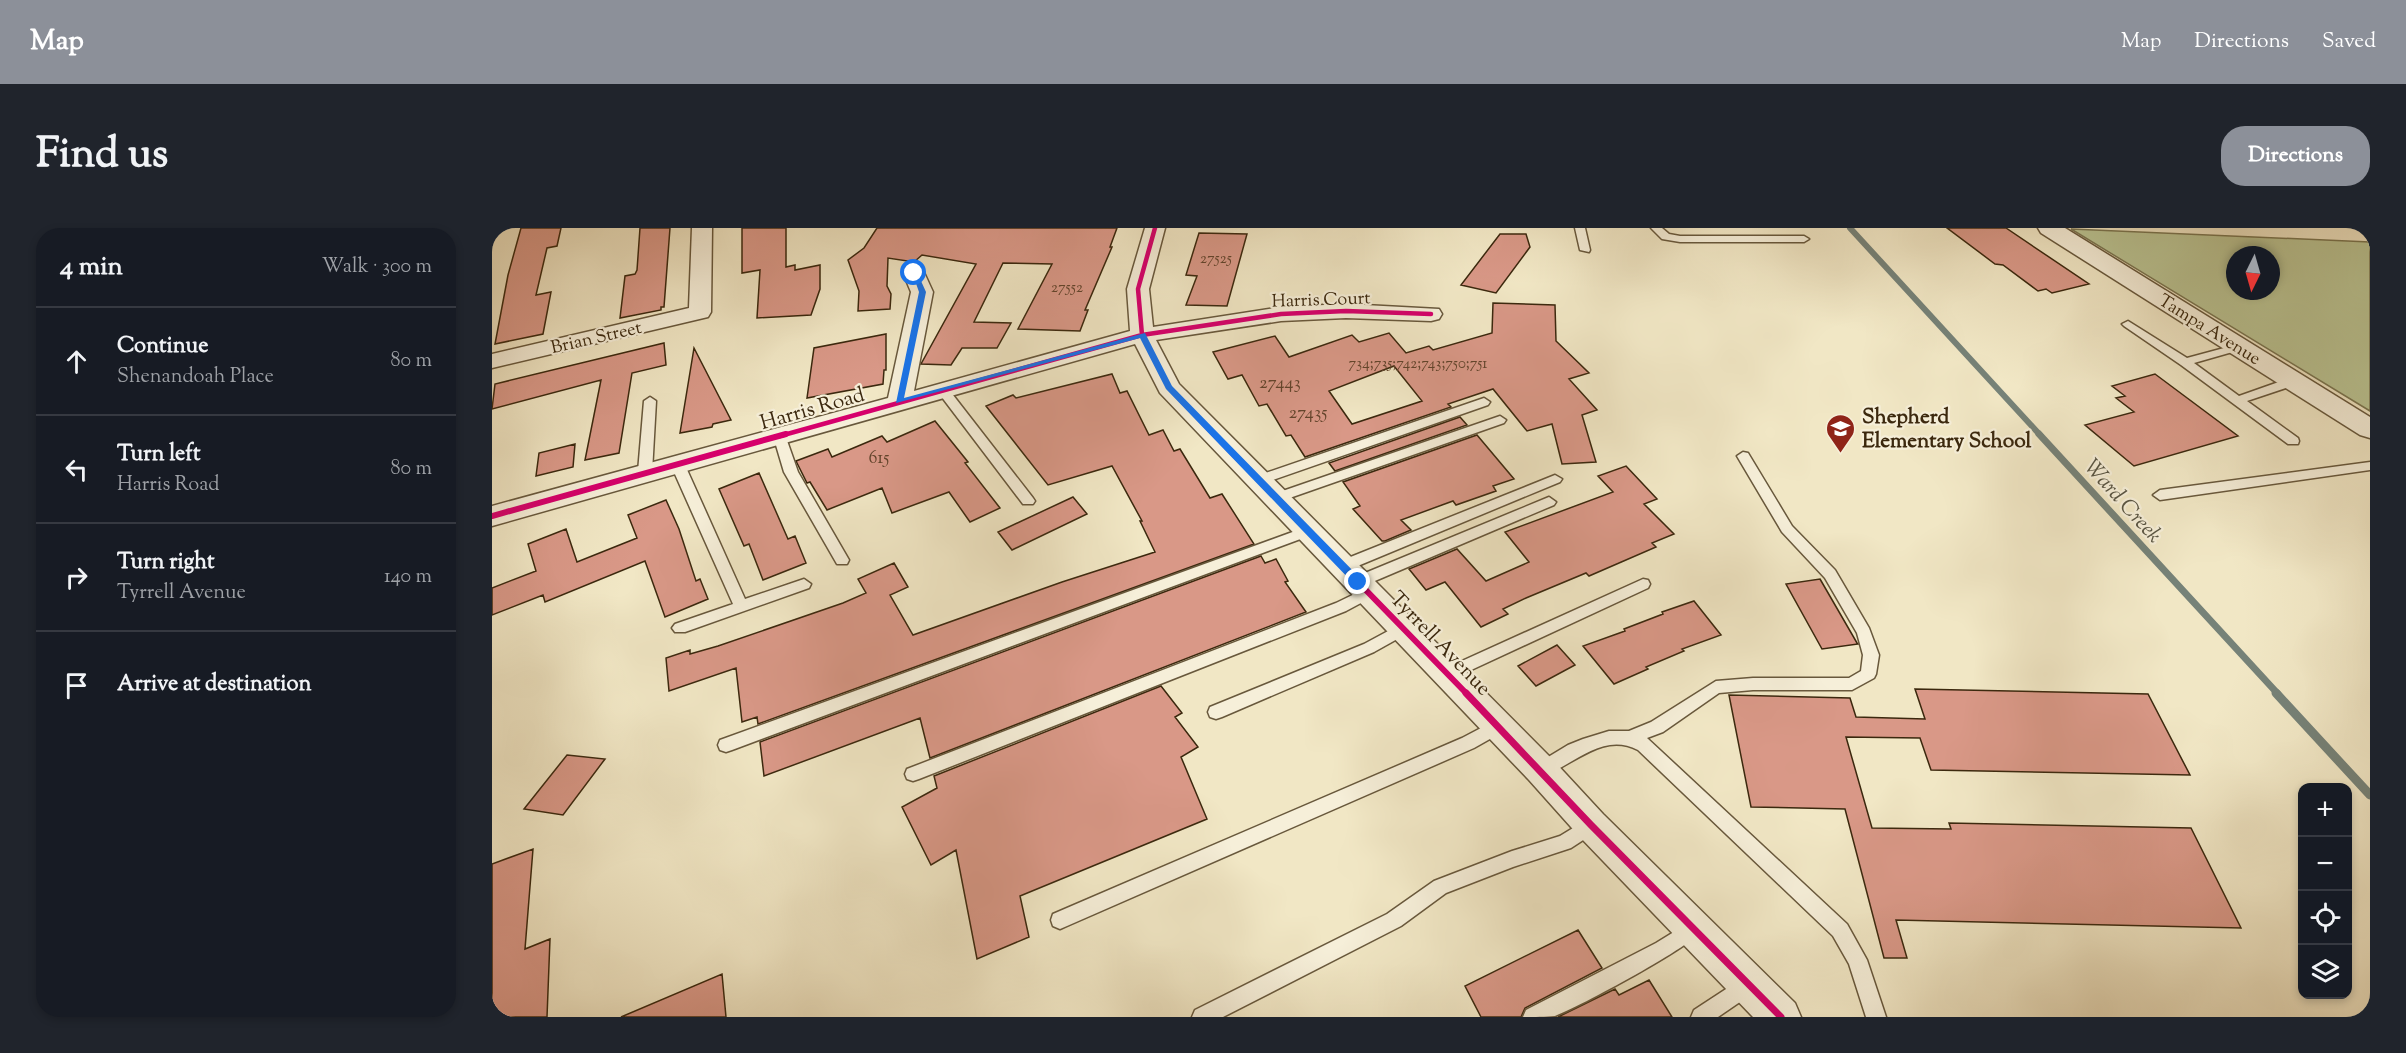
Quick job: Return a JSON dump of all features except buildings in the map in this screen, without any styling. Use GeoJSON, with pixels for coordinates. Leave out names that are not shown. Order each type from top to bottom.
{"type":"FeatureCollection","features":[{"type":"Feature","properties":{"kind":"street","name":"Brian Street"},"geometry":{"type":"LineString","coordinates":[[492,361],[700,312],[702,228]]}},
{"type":"Feature","properties":{"kind":"street","name":"Tyrrell Avenue"},"geometry":{"type":"LineString","coordinates":[[1155,228],[1138,289],[1142,335],[1169,388],[1541,770],[1591,825],[1781,1017]]}},
{"type":"Feature","properties":{"kind":"street","name":"Tampa Avenue"},"geometry":{"type":"LineString","coordinates":[[2049,228],[2370,429]]}},
{"type":"Feature","properties":{"kind":"street"},"geometry":{"type":"LineString","coordinates":[[899,402],[922,292],[914,273]]}},
{"type":"Feature","properties":{"kind":"street","name":"Harris Court"},"geometry":{"type":"LineString","coordinates":[[1142,335],[1281,314],[1346,311],[1431,314]]}},
{"type":"Feature","properties":{"kind":"street","name":"Harris Road"},"geometry":{"type":"LineString","coordinates":[[492,516],[1142,335]]}},
{"type":"Feature","properties":{"kind":"lane"},"geometry":{"type":"LineString","coordinates":[[1580,228],[1585,250]]}},
{"type":"Feature","properties":{"kind":"lane"},"geometry":{"type":"LineString","coordinates":[[1656,228],[1666,237],[1680,239],[1804,239]]}},
{"type":"Feature","properties":{"kind":"lane"},"geometry":{"type":"LineString","coordinates":[[2128,324],[2185,362],[2293,441]]}},
{"type":"Feature","properties":{"kind":"lane"},"geometry":{"type":"LineString","coordinates":[[2185,362],[2239,347]]}},
{"type":"Feature","properties":{"kind":"lane"},"geometry":{"type":"LineString","coordinates":[[2238,400],[2294,381]]}},
{"type":"Feature","properties":{"kind":"lane"},"geometry":{"type":"LineString","coordinates":[[942,389],[1028,501]]}},
{"type":"Feature","properties":{"kind":"lane"},"geometry":{"type":"LineString","coordinates":[[645,472],[650,401]]}},
{"type":"Feature","properties":{"kind":"lane"},"geometry":{"type":"LineString","coordinates":[[1267,489],[1484,402]]}},
{"type":"Feature","properties":{"kind":"lane"},"geometry":{"type":"LineString","coordinates":[[1267,489],[1500,420]]}},
{"type":"Feature","properties":{"kind":"lane"},"geometry":{"type":"LineString","coordinates":[[779,435],[791,472],[842,561]]}},
{"type":"Feature","properties":{"kind":"lane"},"geometry":{"type":"LineString","coordinates":[[1541,770],[1574,750],[1589,744],[1609,738],[1630,738],[1657,727],[1716,687],[1753,684],[1852,684],[1868,674],[1871,655],[1858,623],[1830,574],[1787,529],[1743,456]]}},
{"type":"Feature","properties":{"kind":"lane"},"geometry":{"type":"LineString","coordinates":[[677,464],[741,606]]}},
{"type":"Feature","properties":{"kind":"lane"},"geometry":{"type":"LineString","coordinates":[[2160,495],[2370,465]]}},
{"type":"Feature","properties":{"kind":"lane"},"geometry":{"type":"LineString","coordinates":[[913,774],[1341,607],[1357,580],[1555,479]]}},
{"type":"Feature","properties":{"kind":"lane"},"geometry":{"type":"LineString","coordinates":[[1357,580],[1549,502]]}},
{"type":"Feature","properties":{"kind":"lane"},"geometry":{"type":"LineString","coordinates":[[726,745],[1309,531]]}},
{"type":"Feature","properties":{"kind":"lane"},"geometry":{"type":"LineString","coordinates":[[680,628],[804,584]]}},
{"type":"Feature","properties":{"kind":"lane"},"geometry":{"type":"LineString","coordinates":[[1448,674],[1642,584]]}},
{"type":"Feature","properties":{"kind":"lane"},"geometry":{"type":"LineString","coordinates":[[1216,712],[1369,648],[1402,629]]}},
{"type":"Feature","properties":{"kind":"lane"},"geometry":{"type":"LineString","coordinates":[[1060,920],[1468,743],[1498,726]]}},
{"type":"Feature","properties":{"kind":"lane"},"geometry":{"type":"LineString","coordinates":[[1630,738],[1644,746],[1840,930],[1857,960],[1876,1017]]}},
{"type":"Feature","properties":{"kind":"lane"},"geometry":{"type":"LineString","coordinates":[[1202,1017],[1394,920],[1440,886],[1565,842],[1591,825]]}},
{"type":"Feature","properties":{"kind":"lane"},"geometry":{"type":"LineString","coordinates":[[1533,1017],[1663,950],[1695,928]]}},
{"type":"Feature","properties":{"kind":"lane"},"geometry":{"type":"LineString","coordinates":[[1701,1017],[1749,984]]}},
{"type":"Feature","properties":{"kind":"green space"},"geometry":{"type":"Polygon","coordinates":[[[2071,229],[2370,242],[2370,411],[2071,229]]]}},
{"type":"Feature","properties":{"kind":"waterway","name":"Ward Creek"},"geometry":{"type":"LineString","coordinates":[[1850,228],[2041,436]]}},
{"type":"Feature","properties":{"kind":"waterway","name":"Ward Creek"},"geometry":{"type":"LineString","coordinates":[[2039,434],[2278,694]]}},
{"type":"Feature","properties":{"kind":"waterway","name":"Ward Creek"},"geometry":{"type":"LineString","coordinates":[[2276,693],[2370,795]]}},
{"type":"Feature","properties":{"kind":"cycle path"},"geometry":{"type":"LineString","coordinates":[[1155,228],[1138,289],[1142,335],[1169,388],[1541,770],[1591,825],[1781,1017]]}},
{"type":"Feature","properties":{"kind":"cycle path"},"geometry":{"type":"LineString","coordinates":[[492,516],[1142,335],[1281,314],[1346,311],[1431,314]]}},
{"type":"Feature","properties":{"kind":"place","name":"Shepherd Elementary School"},"geometry":{"type":"Point","coordinates":[1841,454]}},
{"type":"Feature","properties":{"kind":"route"},"geometry":{"type":"LineString","coordinates":[[914,273],[922,292],[899,402],[1142,335],[1169,388],[1358,582]]}}]}
